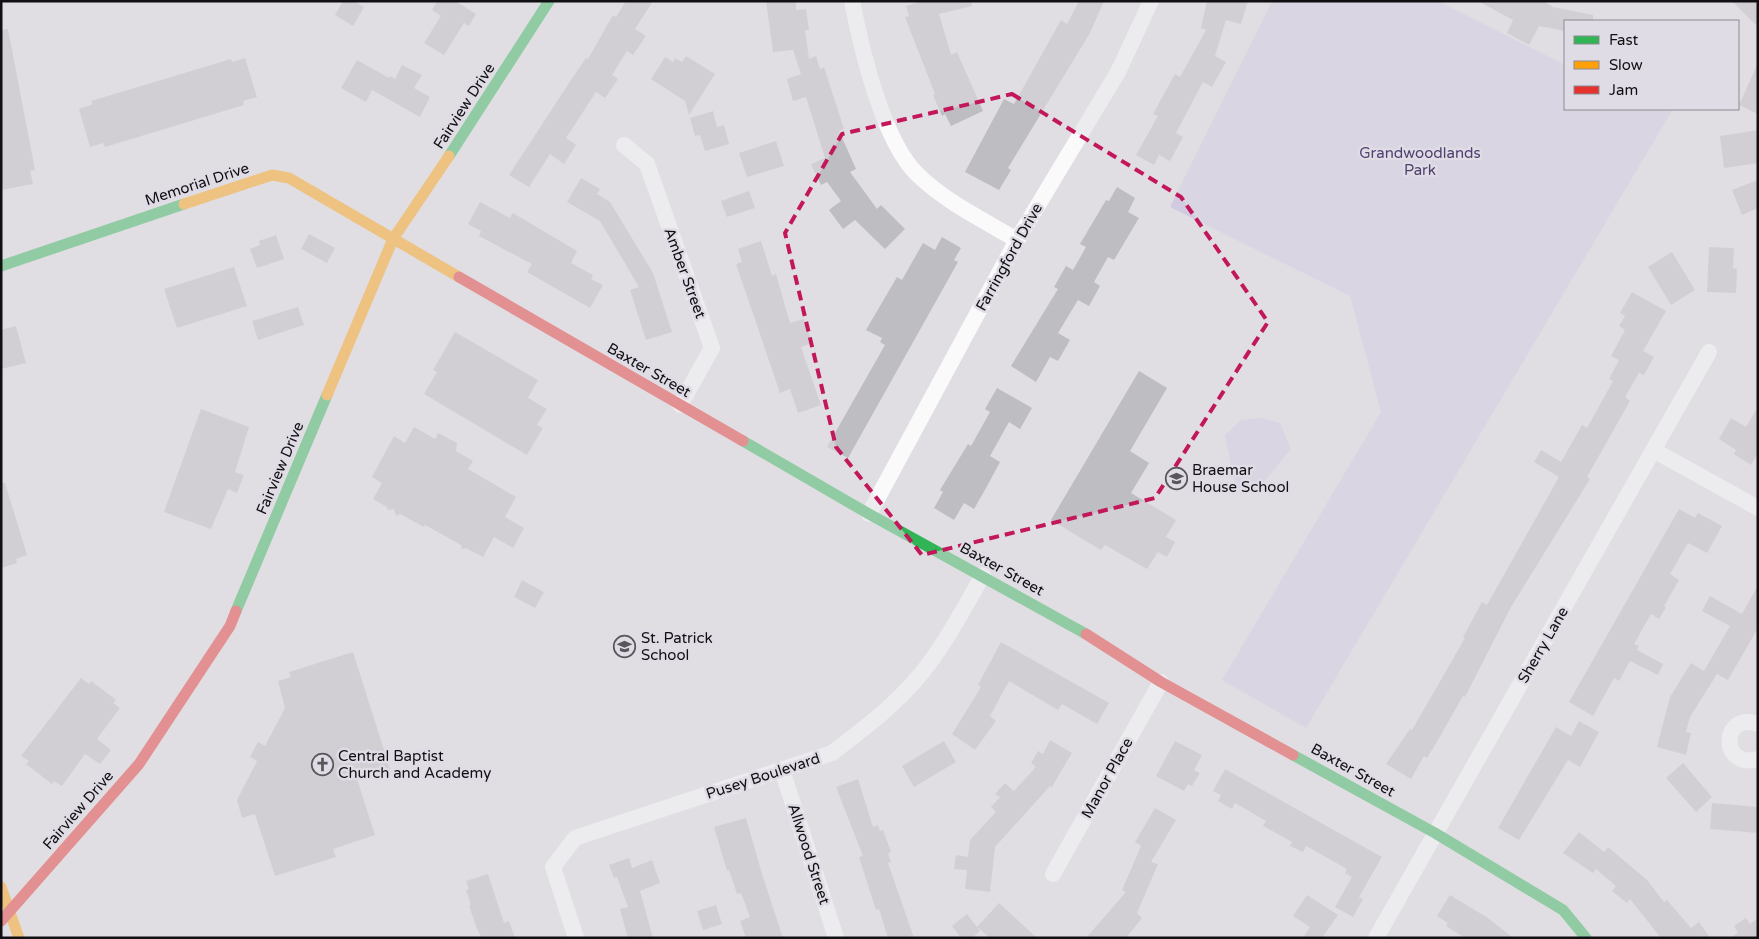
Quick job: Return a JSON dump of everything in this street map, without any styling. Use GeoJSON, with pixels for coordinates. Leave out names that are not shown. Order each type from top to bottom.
{"type":"FeatureCollection","features":[{"type":"Feature","properties":{"kind":"main road","name":"Fairview Drive"},"geometry":{"type":"LineString","coordinates":[[1,921],[139,764],[230,626],[393,239],[486,100],[549,1]]}},
{"type":"Feature","properties":{"kind":"main road","name":"Memorial Drive"},"geometry":{"type":"LineString","coordinates":[[1,266],[272,175],[289,178],[393,239]]}},
{"type":"Feature","properties":{"kind":"main road","name":"Baxter Street"},"geometry":{"type":"LineString","coordinates":[[393,239],[868,514],[1072,625],[1162,682],[1435,833],[1563,910],[1586,938]]}},
{"type":"Feature","properties":{"kind":"main road"},"geometry":{"type":"LineString","coordinates":[[1,888],[19,938]]}},
{"type":"Feature","properties":{"kind":"street"},"geometry":{"type":"LineString","coordinates":[[852,1],[857,29],[885,119],[898,147],[916,173],[939,194],[1017,240]]}},
{"type":"Feature","properties":{"kind":"street","name":"Farringford Drive"},"geometry":{"type":"LineString","coordinates":[[868,514],[1017,240],[1118,72],[1151,1]]}},
{"type":"Feature","properties":{"kind":"street","name":"Amber Street"},"geometry":{"type":"LineString","coordinates":[[624,145],[647,164],[712,348],[680,405]]}},
{"type":"Feature","properties":{"kind":"street","name":"Sherry Lane"},"geometry":{"type":"LineString","coordinates":[[1376,938],[1655,451],[1709,352]]}},
{"type":"Feature","properties":{"kind":"street"},"geometry":{"type":"LineString","coordinates":[[1655,451],[1758,508]]}},
{"type":"Feature","properties":{"kind":"street","name":"Pusey Boulevard"},"geometry":{"type":"LineString","coordinates":[[576,938],[553,866],[575,838],[832,753],[868,726],[901,696],[933,659],[983,575]]}},
{"type":"Feature","properties":{"kind":"street","name":"Manor Place"},"geometry":{"type":"LineString","coordinates":[[1053,874],[1162,682]]}},
{"type":"Feature","properties":{"kind":"street"},"geometry":{"type":"LineString","coordinates":[[1758,723],[1751,722],[1738,725],[1730,735],[1729,742],[1730,748],[1739,758],[1745,761],[1758,759]]}},
{"type":"Feature","properties":{"kind":"street","name":"Allwood Street"},"geometry":{"type":"LineString","coordinates":[[782,770],[836,938]]}},
{"type":"Feature","properties":{"kind":"highlighted area"},"geometry":{"type":"Polygon","coordinates":[[[1012,94],[1181,197],[1268,322],[1155,498],[922,555],[836,447],[785,233],[842,134],[1012,94]]]}},
{"type":"Feature","properties":{"kind":"green space","name":"Grandwoodlands Park"},"geometry":{"type":"Polygon","coordinates":[[[1272,1],[1438,1],[1564,64],[1564,110],[1672,110],[1306,728],[1222,680],[1381,412],[1350,296],[1170,207],[1272,1]]]}},
{"type":"Feature","properties":{"kind":"green space"},"geometry":{"type":"Polygon","coordinates":[[[1261,418],[1280,423],[1291,449],[1254,494],[1235,487],[1225,435],[1241,420],[1261,418]]]}},
{"type":"Feature","properties":{"kind":"building"},"geometry":{"type":"Polygon","coordinates":[[[343,1],[354,1],[364,7],[353,26],[335,15],[343,1]]]}},
{"type":"Feature","properties":{"kind":"building"},"geometry":{"type":"Polygon","coordinates":[[[437,1],[455,1],[476,14],[469,26],[464,23],[444,55],[424,43],[441,16],[432,10],[437,1]]]}},
{"type":"Feature","properties":{"kind":"building"},"geometry":{"type":"Polygon","coordinates":[[[626,1],[653,1],[635,29],[646,36],[633,55],[627,51],[612,75],[618,79],[605,98],[596,92],[566,138],[576,145],[564,164],[550,154],[529,187],[509,175],[571,80],[586,58],[588,59],[613,15],[616,17],[626,1]]]}},
{"type":"Feature","properties":{"kind":"building"},"geometry":{"type":"Polygon","coordinates":[[[766,1],[796,1],[796,10],[806,9],[809,30],[805,30],[809,59],[816,56],[820,69],[824,67],[844,129],[839,131],[856,169],[850,172],[877,209],[881,205],[905,229],[885,249],[855,220],[843,229],[829,210],[841,201],[827,182],[821,185],[811,164],[825,158],[806,97],[793,101],[787,79],[801,74],[793,50],[773,52],[766,1]]]}},
{"type":"Feature","properties":{"kind":"building"},"geometry":{"type":"Polygon","coordinates":[[[923,1],[971,1],[972,6],[939,14],[951,55],[957,52],[983,111],[951,126],[945,114],[942,116],[933,95],[935,94],[905,17],[909,16],[906,6],[923,1]]]}},
{"type":"Feature","properties":{"kind":"building"},"geometry":{"type":"Polygon","coordinates":[[[1079,1],[1104,1],[1090,33],[1008,168],[1011,170],[999,190],[965,172],[1004,99],[1014,104],[1061,20],[1067,24],[1079,1]]]}},
{"type":"Feature","properties":{"kind":"building"},"geometry":{"type":"Polygon","coordinates":[[[1207,1],[1248,1],[1241,24],[1226,20],[1215,56],[1226,62],[1212,87],[1203,82],[1176,133],[1183,137],[1170,161],[1159,155],[1154,165],[1136,155],[1158,116],[1153,114],[1175,74],[1180,77],[1206,30],[1201,28],[1207,1]]]}},
{"type":"Feature","properties":{"kind":"building"},"geometry":{"type":"Polygon","coordinates":[[[1478,1],[1543,1],[1553,7],[1593,15],[1593,20],[1564,20],[1564,31],[1539,26],[1529,45],[1507,33],[1513,20],[1478,1]]]}},
{"type":"Feature","properties":{"kind":"building"},"geometry":{"type":"Polygon","coordinates":[[[1732,1],[1758,1],[1758,27],[1732,1]]]}},
{"type":"Feature","properties":{"kind":"building"},"geometry":{"type":"Polygon","coordinates":[[[8,29],[35,170],[30,171],[33,184],[1,190],[1,30],[8,29]]]}},
{"type":"Feature","properties":{"kind":"building"},"geometry":{"type":"Polygon","coordinates":[[[686,56],[715,74],[689,115],[685,101],[651,79],[665,57],[673,62],[675,58],[682,62],[686,56]]]}},
{"type":"Feature","properties":{"kind":"building"},"geometry":{"type":"Polygon","coordinates":[[[245,58],[257,97],[243,101],[244,105],[105,147],[103,143],[90,147],[79,109],[93,104],[91,101],[231,59],[232,62],[245,58]]]}},
{"type":"Feature","properties":{"kind":"building"},"geometry":{"type":"Polygon","coordinates":[[[357,60],[389,78],[390,76],[395,79],[402,65],[422,75],[414,88],[430,97],[420,117],[372,90],[366,102],[341,88],[357,60]]]}},
{"type":"Feature","properties":{"kind":"building"},"geometry":{"type":"Polygon","coordinates":[[[1758,63],[1758,114],[1739,105],[1758,63]]]}},
{"type":"Feature","properties":{"kind":"building"},"geometry":{"type":"Polygon","coordinates":[[[713,111],[717,127],[724,125],[729,144],[705,151],[700,135],[695,136],[690,118],[713,111]]]}},
{"type":"Feature","properties":{"kind":"building"},"geometry":{"type":"Polygon","coordinates":[[[1758,130],[1758,163],[1724,168],[1720,136],[1758,130]]]}},
{"type":"Feature","properties":{"kind":"building"},"geometry":{"type":"Polygon","coordinates":[[[776,141],[784,166],[747,177],[739,153],[776,141]]]}},
{"type":"Feature","properties":{"kind":"building"},"geometry":{"type":"Polygon","coordinates":[[[581,178],[600,189],[597,194],[610,202],[653,273],[672,332],[646,340],[630,290],[639,287],[600,221],[567,202],[581,178]]]}},
{"type":"Feature","properties":{"kind":"building"},"geometry":{"type":"Polygon","coordinates":[[[1758,180],[1758,208],[1742,215],[1732,190],[1758,180]]]}},
{"type":"Feature","properties":{"kind":"building"},"geometry":{"type":"Polygon","coordinates":[[[1117,187],[1135,198],[1128,212],[1139,218],[1114,260],[1108,257],[1094,282],[1100,286],[1089,306],[1078,300],[1058,333],[1070,340],[1058,361],[1050,357],[1036,382],[1011,366],[1058,289],[1054,287],[1066,266],[1073,270],[1086,247],[1080,244],[1106,200],[1109,201],[1117,187]]]}},
{"type":"Feature","properties":{"kind":"building"},"geometry":{"type":"Polygon","coordinates":[[[749,191],[755,208],[727,217],[721,201],[749,191]]]}},
{"type":"Feature","properties":{"kind":"building"},"geometry":{"type":"Polygon","coordinates":[[[480,202],[510,218],[513,213],[577,251],[571,263],[593,275],[591,279],[603,285],[590,308],[527,272],[532,264],[479,236],[481,231],[468,224],[480,202]]]}},
{"type":"Feature","properties":{"kind":"building"},"geometry":{"type":"Polygon","coordinates":[[[309,234],[335,248],[327,263],[301,249],[309,234]]]}},
{"type":"Feature","properties":{"kind":"building"},"geometry":{"type":"Polygon","coordinates":[[[276,235],[284,259],[257,268],[250,249],[260,245],[259,241],[276,235]]]}},
{"type":"Feature","properties":{"kind":"building"},"geometry":{"type":"Polygon","coordinates":[[[942,237],[961,248],[954,260],[958,262],[848,458],[827,447],[885,345],[880,342],[882,338],[866,330],[897,277],[902,280],[923,243],[935,250],[942,237]]]}},
{"type":"Feature","properties":{"kind":"building"},"geometry":{"type":"Polygon","coordinates":[[[761,241],[772,276],[776,274],[790,323],[804,319],[812,343],[801,347],[821,405],[798,413],[790,389],[780,393],[736,264],[742,262],[738,249],[761,241]]]}},
{"type":"Feature","properties":{"kind":"building"},"geometry":{"type":"Polygon","coordinates":[[[1709,247],[1734,248],[1733,268],[1737,269],[1736,293],[1707,292],[1709,247]]]}},
{"type":"Feature","properties":{"kind":"building"},"geometry":{"type":"Polygon","coordinates":[[[1672,252],[1695,290],[1671,305],[1648,267],[1672,252]]]}},
{"type":"Feature","properties":{"kind":"building"},"geometry":{"type":"Polygon","coordinates":[[[234,267],[247,306],[177,328],[164,289],[234,267]]]}},
{"type":"Feature","properties":{"kind":"building"},"geometry":{"type":"Polygon","coordinates":[[[1632,292],[1666,311],[1643,351],[1654,357],[1644,375],[1639,373],[1625,397],[1630,401],[1587,477],[1590,479],[1511,607],[1465,697],[1463,696],[1427,758],[1424,756],[1411,779],[1386,764],[1410,729],[1412,730],[1465,638],[1463,637],[1482,602],[1487,605],[1559,477],[1534,462],[1541,450],[1561,462],[1582,425],[1587,428],[1613,381],[1609,379],[1619,360],[1611,356],[1625,330],[1619,326],[1625,316],[1620,313],[1632,292]]]}},
{"type":"Feature","properties":{"kind":"building"},"geometry":{"type":"Polygon","coordinates":[[[298,307],[304,325],[258,340],[252,321],[298,307]]]}},
{"type":"Feature","properties":{"kind":"building"},"geometry":{"type":"Polygon","coordinates":[[[16,326],[26,363],[1,369],[1,330],[16,326]]]}},
{"type":"Feature","properties":{"kind":"building"},"geometry":{"type":"Polygon","coordinates":[[[455,332],[538,380],[528,398],[547,409],[537,425],[543,428],[527,455],[424,394],[437,372],[433,370],[455,332]]]}},
{"type":"Feature","properties":{"kind":"building"},"geometry":{"type":"Polygon","coordinates":[[[1139,371],[1167,388],[1130,451],[1149,463],[1131,493],[1176,520],[1166,537],[1175,542],[1167,557],[1158,552],[1147,569],[1105,545],[1101,550],[1051,520],[1139,371]]]}},
{"type":"Feature","properties":{"kind":"building"},"geometry":{"type":"Polygon","coordinates":[[[997,388],[1032,408],[1020,429],[1009,422],[990,456],[1000,462],[986,488],[974,509],[964,503],[954,520],[934,508],[943,492],[940,490],[968,444],[971,446],[990,412],[985,409],[997,388]]]}},
{"type":"Feature","properties":{"kind":"building"},"geometry":{"type":"Polygon","coordinates":[[[1758,407],[1758,453],[1751,465],[1734,454],[1736,450],[1719,439],[1731,418],[1746,427],[1758,407]]]}},
{"type":"Feature","properties":{"kind":"building"},"geometry":{"type":"Polygon","coordinates":[[[201,409],[249,427],[235,472],[244,475],[237,493],[228,489],[211,529],[164,512],[201,409]]]}},
{"type":"Feature","properties":{"kind":"building"},"geometry":{"type":"Polygon","coordinates":[[[414,427],[435,439],[438,433],[457,443],[456,451],[473,461],[468,469],[516,497],[505,517],[524,528],[513,548],[494,537],[483,557],[466,548],[462,549],[461,545],[425,525],[424,527],[400,514],[396,516],[394,509],[388,510],[387,507],[373,499],[382,483],[372,477],[394,436],[405,443],[414,427]]]}},
{"type":"Feature","properties":{"kind":"building"},"geometry":{"type":"Polygon","coordinates":[[[1,483],[5,483],[27,555],[16,559],[17,563],[1,568],[1,483]]]}},
{"type":"Feature","properties":{"kind":"building"},"geometry":{"type":"Polygon","coordinates":[[[1679,509],[1695,518],[1698,513],[1722,526],[1707,553],[1688,543],[1670,574],[1679,580],[1664,606],[1666,607],[1659,619],[1651,614],[1634,644],[1639,646],[1637,650],[1663,664],[1658,675],[1630,661],[1619,681],[1614,678],[1593,716],[1569,702],[1679,509]]]}},
{"type":"Feature","properties":{"kind":"building"},"geometry":{"type":"Polygon","coordinates":[[[522,580],[544,592],[535,608],[514,597],[522,580]]]}},
{"type":"Feature","properties":{"kind":"building"},"geometry":{"type":"Polygon","coordinates":[[[1758,585],[1758,628],[1728,680],[1717,674],[1690,717],[1686,732],[1691,733],[1686,755],[1657,747],[1670,697],[1691,663],[1704,671],[1730,626],[1702,611],[1710,596],[1742,614],[1758,585]]]}},
{"type":"Feature","properties":{"kind":"building"},"geometry":{"type":"Polygon","coordinates":[[[1001,642],[1109,703],[1097,724],[1062,704],[1058,710],[1009,681],[990,716],[996,721],[975,750],[952,734],[981,687],[978,685],[1001,642]]]}},
{"type":"Feature","properties":{"kind":"building","name":"Central Baptist Church and Academy"},"geometry":{"type":"Polygon","coordinates":[[[353,652],[390,769],[357,779],[375,835],[333,849],[336,857],[275,876],[255,814],[242,818],[237,800],[257,761],[250,757],[258,742],[265,746],[285,708],[278,681],[291,677],[289,672],[353,652]]]}},
{"type":"Feature","properties":{"kind":"building"},"geometry":{"type":"Polygon","coordinates":[[[81,678],[89,684],[91,681],[116,700],[113,703],[120,708],[97,739],[111,750],[100,764],[85,754],[62,786],[54,781],[52,784],[26,764],[29,761],[21,756],[81,678]]]}},
{"type":"Feature","properties":{"kind":"building"},"geometry":{"type":"Polygon","coordinates":[[[1579,721],[1599,732],[1580,767],[1568,760],[1519,840],[1498,828],[1556,727],[1571,736],[1579,721]]]}},
{"type":"Feature","properties":{"kind":"building"},"geometry":{"type":"Polygon","coordinates":[[[1050,740],[1072,753],[1052,787],[1050,786],[995,847],[990,892],[965,889],[967,870],[954,869],[956,855],[968,857],[970,840],[996,812],[991,807],[1000,797],[995,794],[1005,783],[1014,791],[1036,767],[1031,763],[1038,751],[1043,754],[1050,740]]]}},
{"type":"Feature","properties":{"kind":"building"},"geometry":{"type":"Polygon","coordinates":[[[944,741],[956,762],[914,787],[902,766],[944,741]]]}},
{"type":"Feature","properties":{"kind":"building"},"geometry":{"type":"Polygon","coordinates":[[[1175,741],[1202,755],[1194,770],[1200,773],[1192,786],[1188,784],[1184,791],[1156,776],[1175,741]]]}},
{"type":"Feature","properties":{"kind":"building"},"geometry":{"type":"Polygon","coordinates":[[[1683,763],[1712,797],[1696,812],[1666,778],[1683,763]]]}},
{"type":"Feature","properties":{"kind":"building"},"geometry":{"type":"Polygon","coordinates":[[[1225,769],[1382,857],[1359,897],[1363,899],[1353,917],[1335,907],[1352,877],[1345,873],[1347,869],[1306,846],[1303,852],[1290,846],[1292,842],[1263,826],[1266,821],[1235,803],[1232,809],[1218,801],[1221,795],[1213,791],[1225,769]]]}},
{"type":"Feature","properties":{"kind":"building"},"geometry":{"type":"Polygon","coordinates":[[[858,779],[873,827],[878,825],[880,831],[883,830],[891,852],[888,853],[891,862],[888,863],[914,938],[888,938],[879,909],[876,910],[859,857],[863,856],[836,787],[858,779]]]}},
{"type":"Feature","properties":{"kind":"building"},"geometry":{"type":"Polygon","coordinates":[[[1712,803],[1758,807],[1758,833],[1710,829],[1712,803]]]}},
{"type":"Feature","properties":{"kind":"building"},"geometry":{"type":"Polygon","coordinates":[[[1155,808],[1176,820],[1151,862],[1158,864],[1137,913],[1142,918],[1126,938],[1086,938],[1126,892],[1122,890],[1141,846],[1135,842],[1155,808]]]}},
{"type":"Feature","properties":{"kind":"building"},"geometry":{"type":"Polygon","coordinates":[[[746,818],[783,938],[746,938],[740,921],[750,917],[741,893],[737,894],[729,870],[727,871],[714,827],[746,818]]]}},
{"type":"Feature","properties":{"kind":"building"},"geometry":{"type":"Polygon","coordinates":[[[1579,832],[1604,852],[1608,847],[1647,880],[1664,902],[1667,900],[1691,928],[1699,922],[1710,938],[1661,938],[1630,899],[1627,903],[1612,891],[1616,886],[1596,869],[1593,873],[1563,853],[1579,832]]]}},
{"type":"Feature","properties":{"kind":"building"},"geometry":{"type":"Polygon","coordinates":[[[629,858],[632,868],[652,860],[660,883],[640,891],[653,938],[628,938],[620,909],[628,907],[617,877],[614,878],[609,865],[629,858]]]}},
{"type":"Feature","properties":{"kind":"building"},"geometry":{"type":"Polygon","coordinates":[[[488,874],[504,923],[509,921],[515,938],[482,938],[477,929],[469,906],[471,905],[466,890],[469,889],[466,881],[488,874]]]}},
{"type":"Feature","properties":{"kind":"building"},"geometry":{"type":"Polygon","coordinates":[[[1307,895],[1338,915],[1322,938],[1303,938],[1310,927],[1293,916],[1307,895]]]}},
{"type":"Feature","properties":{"kind":"building"},"geometry":{"type":"Polygon","coordinates":[[[1450,895],[1488,918],[1513,938],[1465,938],[1446,926],[1448,923],[1437,916],[1450,895]]]}},
{"type":"Feature","properties":{"kind":"building"},"geometry":{"type":"Polygon","coordinates":[[[999,903],[1037,938],[990,938],[977,927],[999,903]]]}},
{"type":"Feature","properties":{"kind":"building"},"geometry":{"type":"Polygon","coordinates":[[[716,905],[722,924],[703,930],[697,911],[716,905]]]}},
{"type":"Feature","properties":{"kind":"building"},"geometry":{"type":"Polygon","coordinates":[[[967,914],[980,931],[972,938],[961,938],[952,926],[967,914]]]}},
{"type":"Feature","properties":{"kind":"building"},"geometry":{"type":"Polygon","coordinates":[[[1746,918],[1750,924],[1758,918],[1758,938],[1731,938],[1738,932],[1734,926],[1746,918]]]}},
{"type":"Feature","properties":{"kind":"traffic: fast"},"geometry":{"type":"LineString","coordinates":[[449,156],[549,1]]}},
{"type":"Feature","properties":{"kind":"traffic: fast"},"geometry":{"type":"LineString","coordinates":[[1,266],[184,204]]}},
{"type":"Feature","properties":{"kind":"traffic: fast"},"geometry":{"type":"LineString","coordinates":[[236,611],[327,395]]}},
{"type":"Feature","properties":{"kind":"traffic: fast"},"geometry":{"type":"LineString","coordinates":[[743,441],[869,514],[1086,634]]}},
{"type":"Feature","properties":{"kind":"traffic: fast"},"geometry":{"type":"LineString","coordinates":[[1293,755],[1435,833],[1563,910],[1586,938]]}},
{"type":"Feature","properties":{"kind":"traffic: slow"},"geometry":{"type":"LineString","coordinates":[[327,395],[393,239],[449,156]]}},
{"type":"Feature","properties":{"kind":"traffic: slow"},"geometry":{"type":"LineString","coordinates":[[184,204],[272,175],[289,178],[459,277]]}},
{"type":"Feature","properties":{"kind":"traffic: slow"},"geometry":{"type":"LineString","coordinates":[[1,887],[19,938]]}},
{"type":"Feature","properties":{"kind":"traffic: jam"},"geometry":{"type":"LineString","coordinates":[[459,277],[743,441]]}},
{"type":"Feature","properties":{"kind":"traffic: jam"},"geometry":{"type":"LineString","coordinates":[[1,921],[139,764],[230,626],[236,611]]}},
{"type":"Feature","properties":{"kind":"traffic: jam"},"geometry":{"type":"LineString","coordinates":[[1086,634],[1161,682],[1293,755]]}},
{"type":"Feature","properties":{"kind":"place","name":"Braemar House School"},"geometry":{"type":"Point","coordinates":[1176,479]}},
{"type":"Feature","properties":{"kind":"place","name":"St. Patrick School"},"geometry":{"type":"Point","coordinates":[625,647]}},
{"type":"Feature","properties":{"kind":"place","name":"Central Baptist Church and Academy"},"geometry":{"type":"Point","coordinates":[322,765]}}]}
